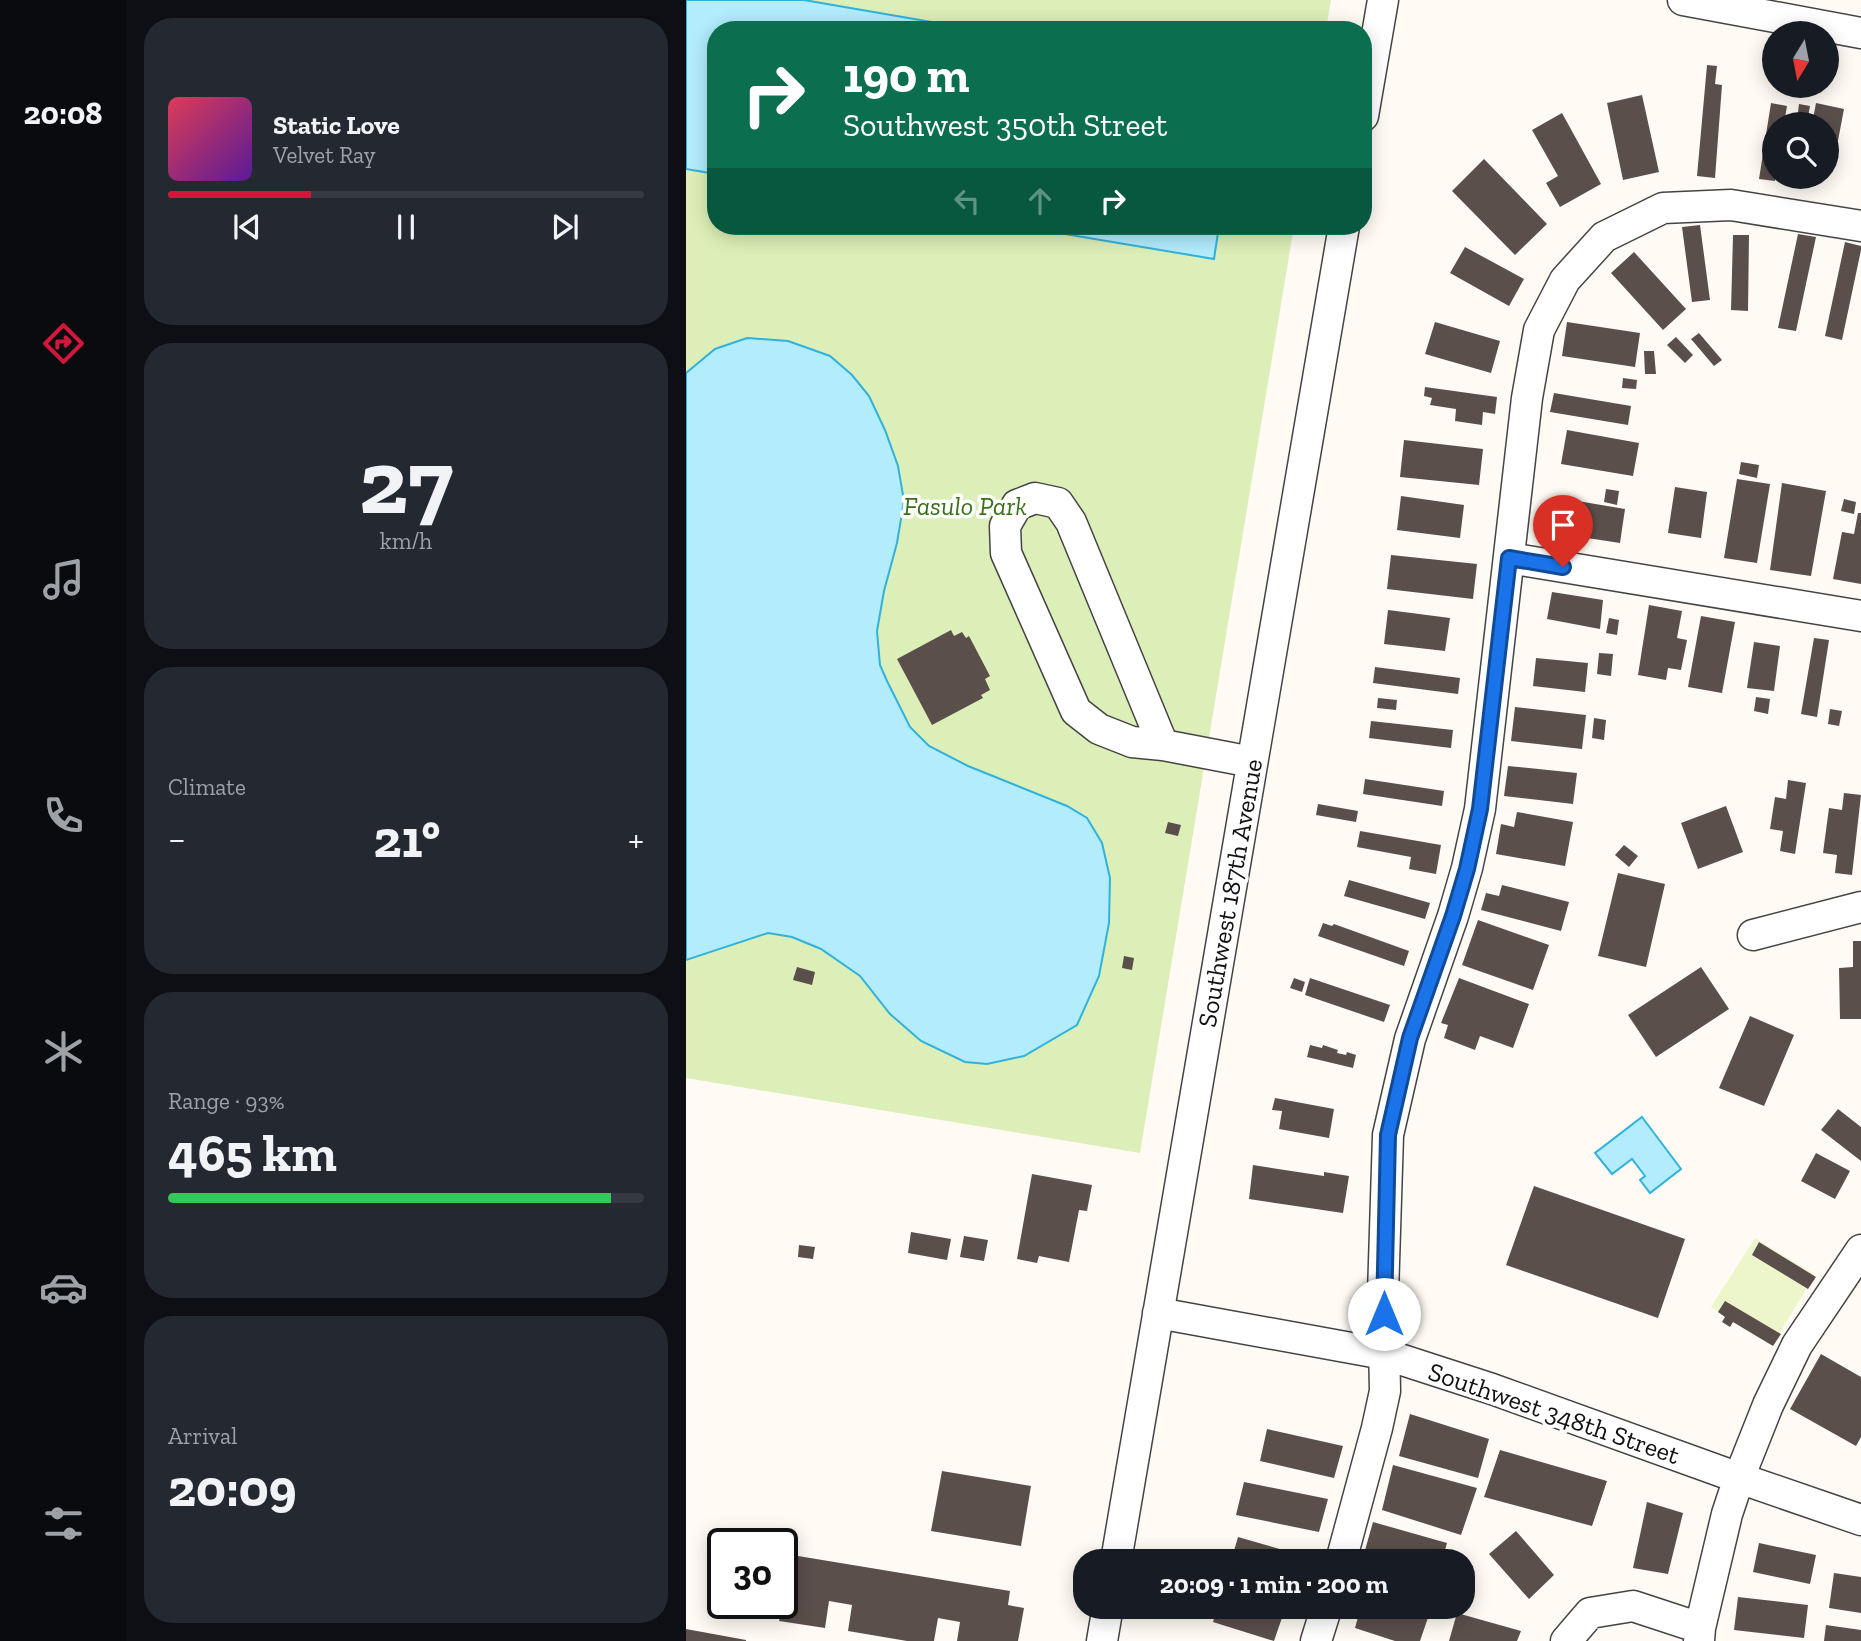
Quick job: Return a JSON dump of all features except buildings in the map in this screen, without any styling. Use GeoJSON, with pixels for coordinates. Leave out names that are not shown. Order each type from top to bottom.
{"type":"FeatureCollection","features":[{"type":"Feature","properties":{"kind":"street"},"geometry":{"type":"LineString","coordinates":[[1372,64],[1383,0]]}},
{"type":"Feature","properties":{"kind":"street"},"geometry":{"type":"LineString","coordinates":[[1683,0],[1786,9],[1861,33]]}},
{"type":"Feature","properties":{"kind":"street"},"geometry":{"type":"LineString","coordinates":[[1344,1549],[1385,1391],[1383,1294],[1388,1135],[1410,1038],[1457,904],[1480,809],[1527,398],[1539,330],[1565,280],[1604,237],[1663,208],[1731,205],[1861,226]]}},
{"type":"Feature","properties":{"kind":"street","name":"Southwest 187th Avenue"},"geometry":{"type":"LineString","coordinates":[[1118,1549],[1342,235]]}},
{"type":"Feature","properties":{"kind":"street"},"geometry":{"type":"LineString","coordinates":[[1163,745],[1071,522],[1058,503],[1035,498],[1017,505],[1005,526],[1006,553],[1076,711],[1099,729],[1132,742],[1163,745],[1252,762]]}},
{"type":"Feature","properties":{"kind":"street"},"geometry":{"type":"LineString","coordinates":[[1509,558],[1861,616]]}},
{"type":"Feature","properties":{"kind":"street"},"geometry":{"type":"LineString","coordinates":[[1753,935],[1861,907]]}},
{"type":"Feature","properties":{"kind":"street"},"geometry":{"type":"LineString","coordinates":[[1566,1641],[1590,1613],[1633,1606],[1700,1634],[1727,1514],[1738,1478],[1768,1405],[1797,1345],[1861,1250]]}},
{"type":"Feature","properties":{"kind":"street","name":"Southwest 348th Street"},"geometry":{"type":"LineString","coordinates":[[1158,1313],[1384,1354],[1492,1389],[1861,1520]]}},
{"type":"Feature","properties":{"kind":"street"},"geometry":{"type":"LineString","coordinates":[[1102,1641],[1106,1619]]}},
{"type":"Feature","properties":{"kind":"street"},"geometry":{"type":"LineString","coordinates":[[1316,1641],[1323,1619]]}},
{"type":"Feature","properties":{"kind":"green space","name":"Fasulo Park"},"geometry":{"type":"Polygon","coordinates":[[[686,0],[1331,0],[1328,21],[707,21],[707,235],[1293,235],[1140,1153],[686,1078],[686,0]]]}},
{"type":"Feature","properties":{"kind":"green space"},"geometry":{"type":"Polygon","coordinates":[[[1755,1238],[1815,1275],[1772,1345],[1711,1307],[1755,1238]]]}},
{"type":"Feature","properties":{"kind":"water"},"geometry":{"type":"Polygon","coordinates":[[[686,0],[804,0],[926,21],[707,21],[707,172],[686,169],[686,0]]]}},
{"type":"Feature","properties":{"kind":"water"},"geometry":{"type":"Polygon","coordinates":[[[1071,235],[1218,235],[1214,259],[1071,235]]]}},
{"type":"Feature","properties":{"kind":"water"},"geometry":{"type":"Polygon","coordinates":[[[747,338],[788,341],[830,356],[852,375],[869,396],[885,430],[898,466],[904,501],[877,631],[880,665],[910,727],[929,746],[968,766],[1067,806],[1087,818],[1102,843],[1110,878],[1109,923],[1099,976],[1077,1025],[1024,1056],[987,1064],[965,1062],[921,1041],[890,1014],[860,976],[821,949],[792,937],[768,933],[686,960],[686,373],[715,349],[747,338]]]}},
{"type":"Feature","properties":{"kind":"water"},"geometry":{"type":"Polygon","coordinates":[[[1642,1117],[1681,1169],[1650,1193],[1640,1180],[1645,1176],[1632,1159],[1612,1174],[1595,1153],[1642,1117]]]}},
{"type":"Feature","properties":{"kind":"route"},"geometry":{"type":"LineString","coordinates":[[1384,1314],[1388,1135],[1410,1038],[1453,916],[1480,809],[1509,558],[1563,567]]}}]}
